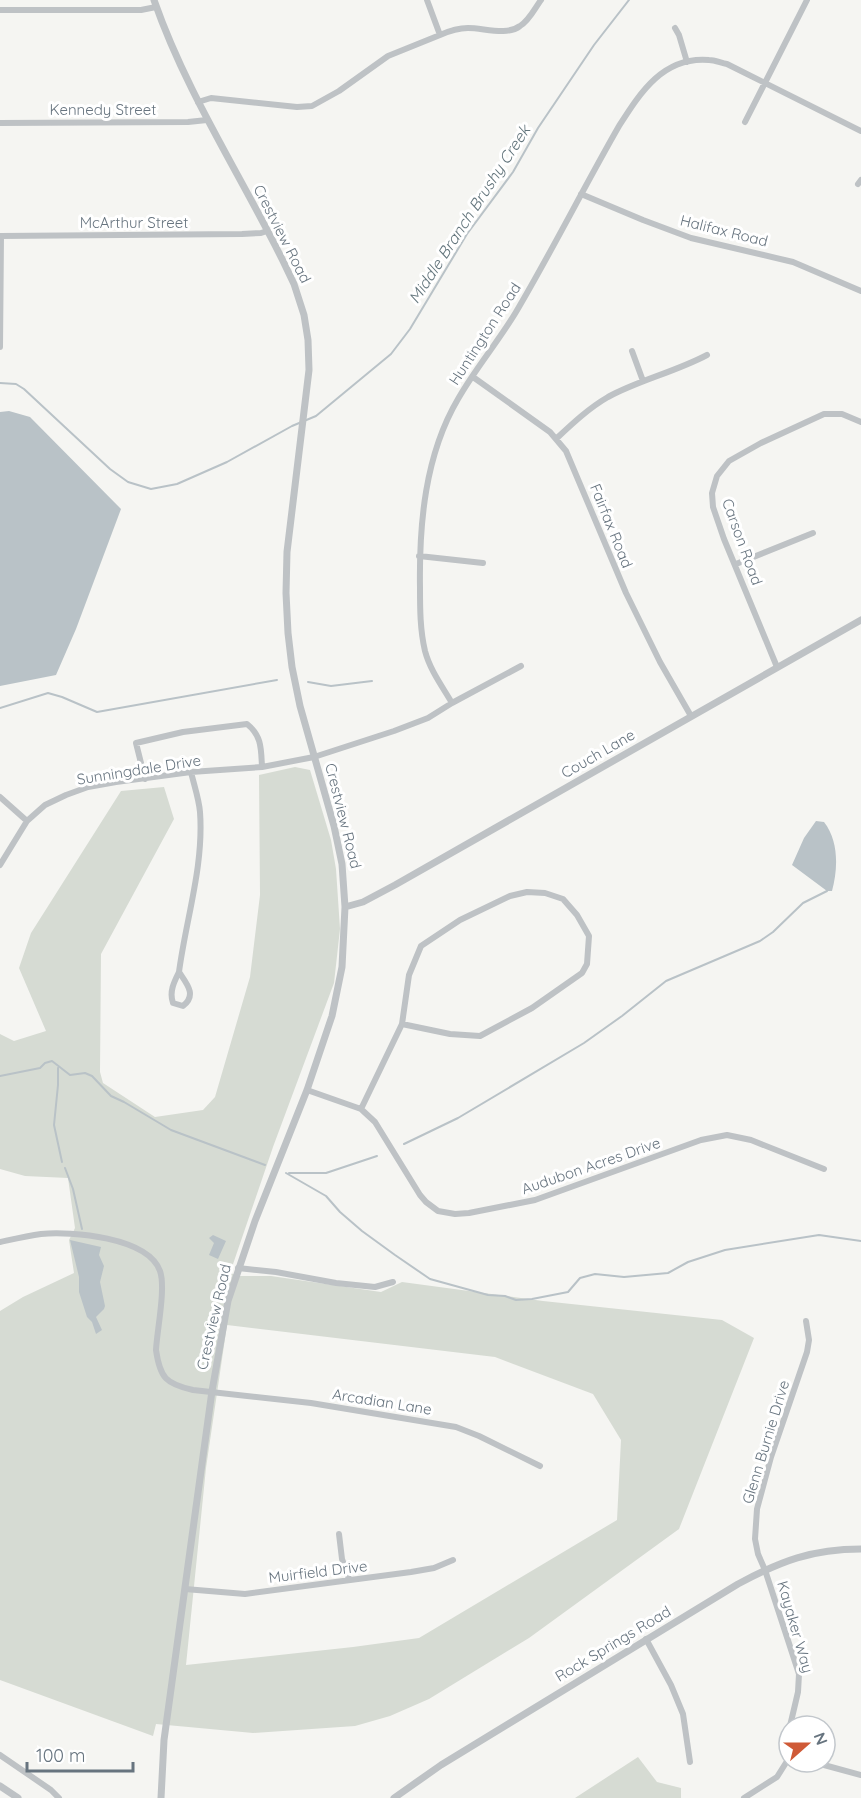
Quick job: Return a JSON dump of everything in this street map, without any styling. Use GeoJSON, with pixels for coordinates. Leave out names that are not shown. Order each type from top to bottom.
{"type":"FeatureCollection","features":[{"type":"Feature","properties":{"kind":"street"},"geometry":{"type":"LineString","coordinates":[[427,0],[440,35]]}},
{"type":"Feature","properties":{"kind":"street"},"geometry":{"type":"LineString","coordinates":[[198,102],[211,98],[297,107],[312,106],[339,91],[388,56],[440,35],[466,27],[500,31],[513,30],[522,26],[541,0]]}},
{"type":"Feature","properties":{"kind":"street"},"geometry":{"type":"LineString","coordinates":[[745,122],[807,0]]}},
{"type":"Feature","properties":{"kind":"street"},"geometry":{"type":"LineString","coordinates":[[0,10],[141,10],[155,3]]}},
{"type":"Feature","properties":{"kind":"street","name":"Crestview Road"},"geometry":{"type":"LineString","coordinates":[[155,3],[198,102],[294,284],[304,315],[309,370],[287,552],[286,618],[300,706],[342,864],[345,907],[342,967],[332,1016],[307,1090],[238,1268],[222,1329],[164,1740],[160,1798]]}},
{"type":"Feature","properties":{"kind":"street"},"geometry":{"type":"LineString","coordinates":[[675,28],[687,62]]}},
{"type":"Feature","properties":{"kind":"street","name":"Huntington Road"},"geometry":{"type":"LineString","coordinates":[[452,703],[429,664],[424,649],[420,617],[419,556],[424,501],[432,463],[457,399],[515,315],[619,126],[646,87],[658,75],[687,62],[708,60],[727,64],[861,131]]}},
{"type":"Feature","properties":{"kind":"street","name":"Kennedy Street"},"geometry":{"type":"LineString","coordinates":[[0,123],[207,120]]}},
{"type":"Feature","properties":{"kind":"street","name":"Halifax Road"},"geometry":{"type":"LineString","coordinates":[[581,194],[691,238],[793,261],[861,291]]}},
{"type":"Feature","properties":{"kind":"street","name":"McArthur Street"},"geometry":{"type":"LineString","coordinates":[[1,236],[212,235],[267,231]]}},
{"type":"Feature","properties":{"kind":"street"},"geometry":{"type":"LineString","coordinates":[[0,347],[1,236]]}},
{"type":"Feature","properties":{"kind":"street"},"geometry":{"type":"LineString","coordinates":[[632,351],[644,381]]}},
{"type":"Feature","properties":{"kind":"street"},"geometry":{"type":"LineString","coordinates":[[557,438],[581,416],[607,398],[707,355]]}},
{"type":"Feature","properties":{"kind":"street","name":"Fairfax Road"},"geometry":{"type":"LineString","coordinates":[[473,376],[495,394],[530,416],[557,438],[566,451],[640,623],[691,716]]}},
{"type":"Feature","properties":{"kind":"street","name":"Carson Road"},"geometry":{"type":"LineString","coordinates":[[777,667],[713,507],[712,493],[717,476],[729,461],[761,443],[824,414],[842,414],[861,422]]}},
{"type":"Feature","properties":{"kind":"street"},"geometry":{"type":"LineString","coordinates":[[736,564],[813,533]]}},
{"type":"Feature","properties":{"kind":"street"},"geometry":{"type":"LineString","coordinates":[[419,556],[483,563]]}},
{"type":"Feature","properties":{"kind":"street","name":"Couch Lane"},"geometry":{"type":"LineString","coordinates":[[345,907],[363,902],[395,885],[861,620]]}},
{"type":"Feature","properties":{"kind":"street"},"geometry":{"type":"LineString","coordinates":[[314,757],[428,718],[521,666]]}},
{"type":"Feature","properties":{"kind":"street"},"geometry":{"type":"LineString","coordinates":[[145,779],[136,743],[183,732],[247,724],[257,732],[262,767]]}},
{"type":"Feature","properties":{"kind":"street","name":"Sunningdale Drive"},"geometry":{"type":"LineString","coordinates":[[0,865],[27,821],[45,805],[88,787],[191,772],[262,767],[314,757]]}},
{"type":"Feature","properties":{"kind":"street"},"geometry":{"type":"LineString","coordinates":[[179,972],[190,988],[191,994],[183,1005],[173,1003],[171,997],[179,972],[200,843],[200,811],[191,772]]}},
{"type":"Feature","properties":{"kind":"street"},"geometry":{"type":"LineString","coordinates":[[0,797],[27,821]]}},
{"type":"Feature","properties":{"kind":"street"},"geometry":{"type":"LineString","coordinates":[[360,1109],[402,1024],[409,975],[421,946],[460,920],[510,896],[527,892],[545,893],[563,899],[577,915],[589,936],[587,964],[582,974],[532,1008],[480,1036],[450,1034],[402,1024]]}},
{"type":"Feature","properties":{"kind":"street","name":"Audubon Acres Drive"},"geometry":{"type":"LineString","coordinates":[[307,1090],[360,1109],[375,1122],[420,1196],[438,1211],[455,1214],[535,1200],[701,1140],[727,1135],[751,1140],[824,1169]]}},
{"type":"Feature","properties":{"kind":"street","name":"Arcadian Lane"},"geometry":{"type":"LineString","coordinates":[[0,1242],[41,1234],[66,1233],[110,1240],[129,1245],[144,1253],[156,1263],[161,1275],[156,1350],[161,1370],[174,1386],[310,1403],[456,1427],[540,1466]]}},
{"type":"Feature","properties":{"kind":"street"},"geometry":{"type":"LineString","coordinates":[[238,1268],[375,1287],[393,1282]]}},
{"type":"Feature","properties":{"kind":"street","name":"Glenn Burnie Drive"},"geometry":{"type":"LineString","coordinates":[[765,1570],[755,1539],[758,1509],[771,1457],[807,1352],[809,1340],[806,1321]]}},
{"type":"Feature","properties":{"kind":"street"},"geometry":{"type":"LineString","coordinates":[[339,1534],[342,1559],[349,1579]]}},
{"type":"Feature","properties":{"kind":"street","name":"Rock Springs Road"},"geometry":{"type":"LineString","coordinates":[[394,1798],[441,1765],[646,1639],[765,1570],[807,1554],[861,1549]]}},
{"type":"Feature","properties":{"kind":"street","name":"Muirfield Drive"},"geometry":{"type":"LineString","coordinates":[[185,1589],[244,1594],[411,1572],[434,1568],[453,1560]]}},
{"type":"Feature","properties":{"kind":"street","name":"Kayaker Way"},"geometry":{"type":"LineString","coordinates":[[765,1570],[799,1674],[798,1692],[792,1714]]}},
{"type":"Feature","properties":{"kind":"street"},"geometry":{"type":"LineString","coordinates":[[646,1639],[663,1669],[683,1714],[690,1762]]}},
{"type":"Feature","properties":{"kind":"street"},"geometry":{"type":"LineString","coordinates":[[0,1755],[59,1798]]}},
{"type":"Feature","properties":{"kind":"street"},"geometry":{"type":"LineString","coordinates":[[837,1768],[861,1775]]}},
{"type":"Feature","properties":{"kind":"street"},"geometry":{"type":"LineString","coordinates":[[744,1798],[769,1784],[779,1774]]}},
{"type":"Feature","properties":{"kind":"street"},"geometry":{"type":"LineString","coordinates":[[0,1786],[18,1798]]}},
{"type":"Feature","properties":{"kind":"shaded area"},"geometry":{"type":"Polygon","coordinates":[[[9,411],[30,417],[121,509],[76,629],[56,675],[0,686],[0,412],[9,411]]]}},
{"type":"Feature","properties":{"kind":"shaded area"},"geometry":{"type":"Polygon","coordinates":[[[295,767],[310,770],[331,840],[336,869],[340,929],[334,983],[273,1147],[230,1273],[239,1276],[271,1276],[381,1292],[402,1282],[543,1301],[722,1320],[754,1338],[679,1529],[529,1638],[429,1699],[390,1716],[355,1726],[253,1733],[156,1724],[153,1736],[0,1680],[0,1311],[23,1297],[74,1273],[69,1240],[75,1228],[68,1178],[25,1176],[0,1169],[0,1034],[14,1041],[46,1031],[19,968],[31,933],[121,791],[164,787],[174,819],[101,954],[100,1072],[103,1083],[155,1117],[203,1110],[215,1097],[250,977],[260,895],[259,775],[295,767]],[[227,1325],[206,1468],[186,1665],[419,1638],[617,1520],[621,1440],[593,1394],[495,1357],[227,1325]]]}},
{"type":"Feature","properties":{"kind":"shaded area"},"geometry":{"type":"Polygon","coordinates":[[[816,821],[824,822],[835,846],[836,865],[832,891],[827,891],[792,865],[804,838],[816,821]]]}},
{"type":"Feature","properties":{"kind":"shaded area"},"geometry":{"type":"Polygon","coordinates":[[[213,1235],[226,1241],[218,1259],[209,1255],[214,1243],[209,1238],[213,1235]]]}},
{"type":"Feature","properties":{"kind":"shaded area"},"geometry":{"type":"Polygon","coordinates":[[[70,1240],[101,1247],[99,1255],[104,1266],[100,1282],[105,1306],[96,1317],[102,1330],[96,1334],[92,1322],[87,1317],[79,1292],[79,1277],[70,1240]]]}},
{"type":"Feature","properties":{"kind":"shaded area"},"geometry":{"type":"Polygon","coordinates":[[[638,1757],[657,1782],[681,1788],[681,1798],[575,1798],[638,1757]]]}},
{"type":"Feature","properties":{"kind":"waterway","name":"Middle Branch Brushy Creek"},"geometry":{"type":"LineString","coordinates":[[0,383],[16,384],[24,389],[110,469],[128,482],[151,489],[177,484],[227,462],[292,426],[316,416],[391,354],[410,329],[467,234],[513,172],[538,128],[594,45],[629,0]]}},
{"type":"Feature","properties":{"kind":"waterway"},"geometry":{"type":"LineString","coordinates":[[0,708],[48,693],[97,712],[277,680]]}},
{"type":"Feature","properties":{"kind":"waterway"},"geometry":{"type":"LineString","coordinates":[[308,682],[331,686],[372,681]]}},
{"type":"Feature","properties":{"kind":"waterway"},"geometry":{"type":"LineString","coordinates":[[404,1144],[458,1118],[584,1043],[666,981],[760,941],[773,932],[803,903],[827,891]]}},
{"type":"Feature","properties":{"kind":"waterway"},"geometry":{"type":"LineString","coordinates":[[0,1076],[40,1068],[52,1061],[70,1075],[85,1073],[92,1076],[111,1096],[171,1130],[265,1165]]}},
{"type":"Feature","properties":{"kind":"waterway"},"geometry":{"type":"LineString","coordinates":[[58,1068],[54,1125],[62,1162]]}},
{"type":"Feature","properties":{"kind":"waterway"},"geometry":{"type":"LineString","coordinates":[[289,1173],[326,1173],[377,1156]]}},
{"type":"Feature","properties":{"kind":"waterway"},"geometry":{"type":"LineString","coordinates":[[65,1168],[73,1189],[82,1229]]}},
{"type":"Feature","properties":{"kind":"waterway"},"geometry":{"type":"LineString","coordinates":[[286,1173],[326,1196],[362,1231],[430,1279],[516,1300],[568,1292],[580,1278],[595,1274],[624,1277],[668,1273],[688,1262],[725,1250],[819,1235],[861,1241]]}}]}
